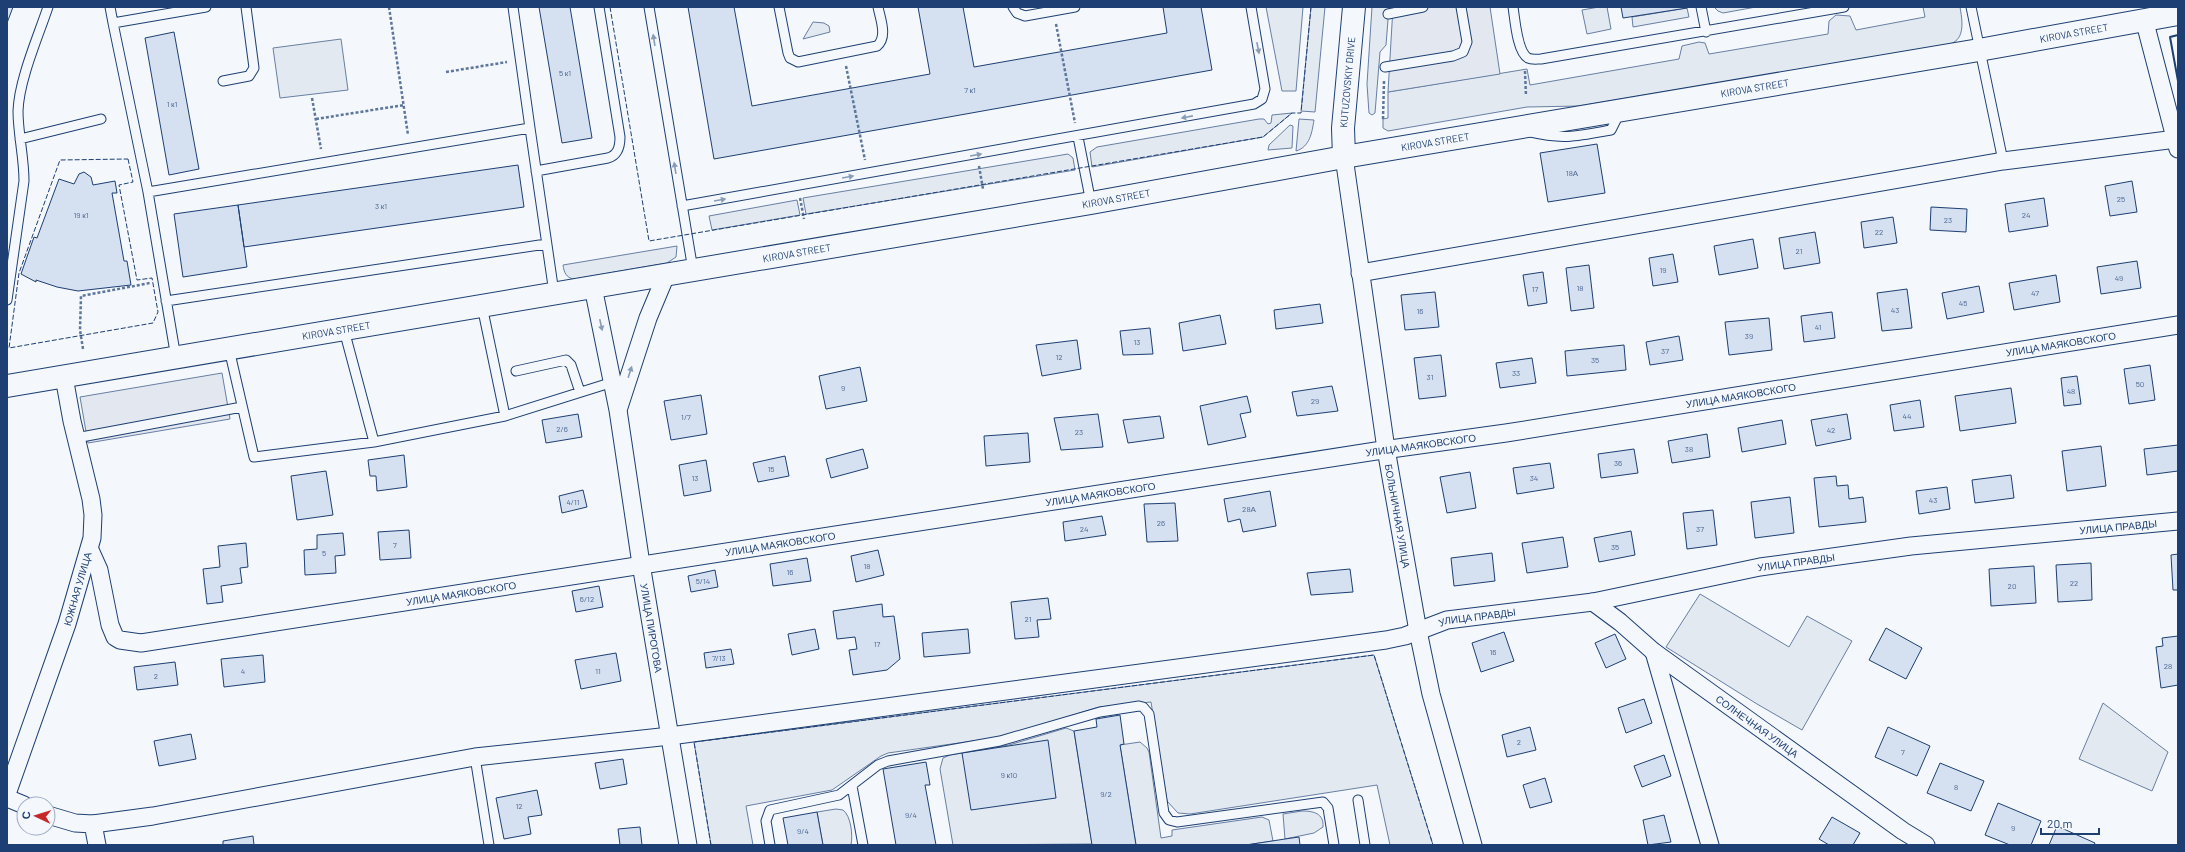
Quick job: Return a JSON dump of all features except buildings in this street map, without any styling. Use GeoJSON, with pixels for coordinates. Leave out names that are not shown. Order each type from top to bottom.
{"type":"FeatureCollection","features":[{"type":"Feature","properties":{"kind":"street","name":"KUTUZOVSKIY DRIVE"},"geometry":{"type":"LineString","coordinates":[[1344,157],[1343,128],[1354,7]]}},
{"type":"Feature","properties":{"kind":"street","name":"KIROVA STREET"},"geometry":{"type":"LineString","coordinates":[[7,386],[1091,203],[1344,157],[1979,50],[2178,14]]}},
{"type":"Feature","properties":{"kind":"street"},"geometry":{"type":"LineString","coordinates":[[1360,273],[2003,161],[2177,144],[2144,19]]}},
{"type":"Feature","properties":{"kind":"street","name":"БОЛЬНИЧНАЯ УЛИЦА"},"geometry":{"type":"LineString","coordinates":[[1344,157],[1386,449],[1418,631],[1433,700],[1473,845]]}},
{"type":"Feature","properties":{"kind":"street","name":"УЛИЦА ПИРОГОВА"},"geometry":{"type":"LineString","coordinates":[[618,410],[651,311],[666,275]]}},
{"type":"Feature","properties":{"kind":"street","name":"УЛИЦА ПИРОГОВА"},"geometry":{"type":"LineString","coordinates":[[593,287],[618,410],[641,564],[688,845]]}},
{"type":"Feature","properties":{"kind":"street","name":"УЛИЦА МАЯКОВСКОГО"},"geometry":{"type":"LineString","coordinates":[[90,550],[99,570],[112,632],[120,640],[132,644],[161,641],[641,564],[1386,449],[1506,433],[2178,325]]}},
{"type":"Feature","properties":{"kind":"street","name":"ЮЖНАЯ УЛИЦА"},"geometry":{"type":"LineString","coordinates":[[7,794],[67,624],[90,550],[93,527],[91,499],[76,438],[64,377]]}},
{"type":"Feature","properties":{"kind":"street","name":"УЛИЦА ПРАВДЫ"},"geometry":{"type":"LineString","coordinates":[[56,817],[75,823],[93,824],[153,816],[475,757],[670,736],[1386,640],[1418,631],[1438,622],[1457,618],[1593,602],[1735,572],[1877,550],[2178,521]]}},
{"type":"Feature","properties":{"kind":"street","name":"СОЛНЕЧНАЯ УЛИЦА"},"geometry":{"type":"LineString","coordinates":[[1593,602],[1620,622],[1654,652],[1900,838],[1926,845]]}},
{"type":"Feature","properties":{"kind":"street"},"geometry":{"type":"LineString","coordinates":[[1654,652],[1710,845]]}},
{"type":"Feature","properties":{"kind":"street"},"geometry":{"type":"LineString","coordinates":[[93,824],[97,845]]}},
{"type":"Feature","properties":{"kind":"lane"},"geometry":{"type":"LineString","coordinates":[[7,300],[24,181],[20,139],[19,98],[48,7]]}},
{"type":"Feature","properties":{"kind":"lane"},"geometry":{"type":"LineString","coordinates":[[110,7],[148,192],[176,358]]}},
{"type":"Feature","properties":{"kind":"lane"},"geometry":{"type":"LineString","coordinates":[[113,23],[206,7]]}},
{"type":"Feature","properties":{"kind":"lane"},"geometry":{"type":"LineString","coordinates":[[223,81],[249,76],[254,68],[246,7]]}},
{"type":"Feature","properties":{"kind":"lane"},"geometry":{"type":"LineString","coordinates":[[512,7],[554,293]]}},
{"type":"Feature","properties":{"kind":"lane"},"geometry":{"type":"LineString","coordinates":[[536,171],[613,157],[619,148],[620,137],[599,7]]}},
{"type":"Feature","properties":{"kind":"lane"},"geometry":{"type":"LineString","coordinates":[[649,7],[693,270]]}},
{"type":"Feature","properties":{"kind":"lane"},"geometry":{"type":"LineString","coordinates":[[779,7],[788,53],[794,61],[803,62],[874,47],[880,43],[882,29],[878,7]]}},
{"type":"Feature","properties":{"kind":"lane"},"geometry":{"type":"LineString","coordinates":[[1013,7],[1017,12],[1026,16],[1075,7]]}},
{"type":"Feature","properties":{"kind":"lane"},"geometry":{"type":"LineString","coordinates":[[1388,14],[1423,7]]}},
{"type":"Feature","properties":{"kind":"lane"},"geometry":{"type":"LineString","coordinates":[[1385,67],[1453,56],[1463,52],[1467,42],[1460,7]]}},
{"type":"Feature","properties":{"kind":"lane"},"geometry":{"type":"LineString","coordinates":[[1513,7],[1520,47],[1528,58],[1541,59],[1706,32],[1844,7]]}},
{"type":"Feature","properties":{"kind":"lane"},"geometry":{"type":"LineString","coordinates":[[1701,7],[1706,32]]}},
{"type":"Feature","properties":{"kind":"lane"},"geometry":{"type":"LineString","coordinates":[[1971,7],[2003,161]]}},
{"type":"Feature","properties":{"kind":"lane"},"geometry":{"type":"LineString","coordinates":[[682,206],[1078,137],[1258,103],[1262,99],[1265,89],[1251,8]]}},
{"type":"Feature","properties":{"kind":"lane"},"geometry":{"type":"LineString","coordinates":[[20,139],[101,119]]}},
{"type":"Feature","properties":{"kind":"lane"},"geometry":{"type":"LineString","coordinates":[[148,192],[530,128]]}},
{"type":"Feature","properties":{"kind":"lane"},"geometry":{"type":"LineString","coordinates":[[1078,137],[1091,203]]}},
{"type":"Feature","properties":{"kind":"lane"},"geometry":{"type":"LineString","coordinates":[[166,301],[546,244]]}},
{"type":"Feature","properties":{"kind":"lane"},"geometry":{"type":"LineString","coordinates":[[482,306],[505,416]]}},
{"type":"Feature","properties":{"kind":"lane"},"geometry":{"type":"LineString","coordinates":[[344,330],[374,442]]}},
{"type":"Feature","properties":{"kind":"lane"},"geometry":{"type":"LineString","coordinates":[[229,349],[254,457],[374,442],[505,416],[613,382]]}},
{"type":"Feature","properties":{"kind":"lane"},"geometry":{"type":"LineString","coordinates":[[516,371],[566,360],[571,365],[580,392]]}},
{"type":"Feature","properties":{"kind":"lane"},"geometry":{"type":"LineString","coordinates":[[76,438],[242,407]]}},
{"type":"Feature","properties":{"kind":"lane"},"geometry":{"type":"LineString","coordinates":[[770,845],[766,821],[770,810],[831,798],[852,786],[878,765],[888,761],[1000,741],[1100,712],[1138,706],[1143,707],[1149,714],[1164,813],[1169,820],[1177,822],[1323,802],[1329,812],[1334,845]]}},
{"type":"Feature","properties":{"kind":"lane"},"geometry":{"type":"LineString","coordinates":[[475,757],[489,845]]}},
{"type":"Feature","properties":{"kind":"lane"},"geometry":{"type":"LineString","coordinates":[[852,786],[863,845]]}},
{"type":"Feature","properties":{"kind":"lane"},"geometry":{"type":"LineString","coordinates":[[1358,800],[1365,845]]}},
{"type":"Feature","properties":{"kind":"path"},"geometry":{"type":"LineString","coordinates":[[389,7],[410,148]]}},
{"type":"Feature","properties":{"kind":"path"},"geometry":{"type":"LineString","coordinates":[[1053,11],[1078,137]]}},
{"type":"Feature","properties":{"kind":"path"},"geometry":{"type":"LineString","coordinates":[[843,54],[867,174]]}},
{"type":"Feature","properties":{"kind":"path"},"geometry":{"type":"LineString","coordinates":[[1526,96],[1524,80],[1528,58]]}},
{"type":"Feature","properties":{"kind":"path"},"geometry":{"type":"LineString","coordinates":[[446,72],[520,60]]}},
{"type":"Feature","properties":{"kind":"path"},"geometry":{"type":"LineString","coordinates":[[1383,119],[1385,67]]}},
{"type":"Feature","properties":{"kind":"path"},"geometry":{"type":"LineString","coordinates":[[312,98],[323,162]]}},
{"type":"Feature","properties":{"kind":"path"},"geometry":{"type":"LineString","coordinates":[[316,119],[404,105]]}},
{"type":"Feature","properties":{"kind":"path"},"geometry":{"type":"LineString","coordinates":[[976,155],[983,189]]}},
{"type":"Feature","properties":{"kind":"path"},"geometry":{"type":"LineString","coordinates":[[797,186],[804,219]]}},
{"type":"Feature","properties":{"kind":"path"},"geometry":{"type":"LineString","coordinates":[[83,348],[80,330],[81,296],[163,280]]}},
{"type":"Feature","properties":{"kind":"shaded area"},"geometry":{"type":"Polygon","coordinates":[[[1266,7],[1303,7],[1296,91],[1282,91],[1266,7]]]}},
{"type":"Feature","properties":{"kind":"shaded area"},"geometry":{"type":"Polygon","coordinates":[[[1311,7],[1325,7],[1315,112],[1301,111],[1311,7]]]}},
{"type":"Feature","properties":{"kind":"shaded area"},"geometry":{"type":"Polygon","coordinates":[[[1372,7],[1389,7],[1386,45],[1380,52],[1375,113],[1372,115],[1369,113],[1367,84],[1372,7]]]}},
{"type":"Feature","properties":{"kind":"shaded area"},"geometry":{"type":"Polygon","coordinates":[[[1393,7],[1490,7],[1500,74],[1388,92],[1393,7]]]}},
{"type":"Feature","properties":{"kind":"shaded area"},"geometry":{"type":"Polygon","coordinates":[[[1607,7],[1611,29],[1587,34],[1582,10],[1607,7]]]}},
{"type":"Feature","properties":{"kind":"shaded area"},"geometry":{"type":"Polygon","coordinates":[[[1714,7],[1756,7],[1723,13],[1714,7]]]}},
{"type":"Feature","properties":{"kind":"shaded area"},"geometry":{"type":"Polygon","coordinates":[[[1923,7],[1960,7],[1962,28],[1959,38],[1950,44],[1579,106],[1527,107],[1388,131],[1383,128],[1383,119],[1388,118],[1388,92],[1527,69],[1530,85],[1679,59],[1682,46],[1699,42],[1705,43],[1709,54],[1828,34],[1829,21],[1836,15],[1850,16],[1856,30],[1925,17],[1923,7]]]}},
{"type":"Feature","properties":{"kind":"shaded area"},"geometry":{"type":"Polygon","coordinates":[[[1687,8],[1689,17],[1633,27],[1632,17],[1687,8]]]}},
{"type":"Feature","properties":{"kind":"shaded area"},"geometry":{"type":"Polygon","coordinates":[[[813,22],[824,23],[829,26],[830,32],[803,39],[813,22]]]}},
{"type":"Feature","properties":{"kind":"shaded area"},"geometry":{"type":"Polygon","coordinates":[[[341,39],[348,90],[280,98],[273,48],[341,39]]]}},
{"type":"Feature","properties":{"kind":"shaded area"},"geometry":{"type":"Polygon","coordinates":[[[1292,113],[1263,137],[1092,167],[1090,152],[1097,147],[1259,119],[1264,119],[1268,124],[1271,123],[1272,115],[1292,113]]]}},
{"type":"Feature","properties":{"kind":"shaded area"},"geometry":{"type":"Polygon","coordinates":[[[1299,119],[1314,120],[1310,138],[1301,149],[1296,151],[1299,119]]]}},
{"type":"Feature","properties":{"kind":"shaded area"},"geometry":{"type":"Polygon","coordinates":[[[1290,125],[1293,126],[1292,148],[1268,150],[1269,145],[1290,125]]]}},
{"type":"Feature","properties":{"kind":"shaded area"},"geometry":{"type":"Polygon","coordinates":[[[1068,154],[1073,158],[1075,170],[806,214],[803,198],[1068,154]]]}},
{"type":"Feature","properties":{"kind":"shaded area"},"geometry":{"type":"Polygon","coordinates":[[[797,200],[800,215],[712,230],[709,216],[797,200]]]}},
{"type":"Feature","properties":{"kind":"shaded area"},"geometry":{"type":"Polygon","coordinates":[[[677,246],[676,257],[667,263],[574,279],[567,276],[563,268],[563,265],[677,246]]]}},
{"type":"Feature","properties":{"kind":"shaded area"},"geometry":{"type":"Polygon","coordinates":[[[222,373],[230,419],[88,443],[80,397],[222,373]]]}},
{"type":"Feature","properties":{"kind":"shaded area"},"geometry":{"type":"Polygon","coordinates":[[[1700,594],[1789,647],[1807,616],[1852,641],[1802,730],[1757,704],[1666,647],[1700,594]]]}},
{"type":"Feature","properties":{"kind":"shaded area"},"geometry":{"type":"Polygon","coordinates":[[[1374,655],[1433,845],[1390,845],[1377,785],[1190,814],[1178,813],[1167,801],[1151,702],[1099,707],[1001,737],[888,753],[881,756],[832,790],[746,806],[753,845],[711,845],[694,742],[1374,655]]]}},
{"type":"Feature","properties":{"kind":"shaded area"},"geometry":{"type":"Polygon","coordinates":[[[2103,703],[2168,752],[2152,791],[2079,759],[2103,703]]]}},
{"type":"Feature","properties":{"kind":"shaded area"},"geometry":{"type":"Polygon","coordinates":[[[1066,728],[1074,731],[1092,844],[953,845],[940,769],[943,758],[950,755],[1009,745],[1066,728]]]}},
{"type":"Feature","properties":{"kind":"shaded area"},"geometry":{"type":"Polygon","coordinates":[[[1140,742],[1149,752],[1161,838],[1172,836],[1172,830],[1262,817],[1269,820],[1273,841],[1246,845],[1136,845],[1120,745],[1140,742]]]}},
{"type":"Feature","properties":{"kind":"shaded area"},"geometry":{"type":"Polygon","coordinates":[[[836,809],[843,810],[850,821],[852,836],[851,845],[823,845],[817,812],[836,809]]]}},
{"type":"Feature","properties":{"kind":"shaded area"},"geometry":{"type":"Polygon","coordinates":[[[1302,811],[1314,812],[1320,816],[1323,822],[1323,827],[1314,833],[1285,839],[1283,814],[1302,811]]]}},
{"type":"Feature","properties":{"kind":"fence"},"geometry":{"type":"LineString","coordinates":[[610,7],[649,241],[1263,137],[1292,113],[1301,113],[1311,7]]}},
{"type":"Feature","properties":{"kind":"fence"},"geometry":{"type":"LineString","coordinates":[[128,159],[133,182],[119,185],[137,280],[152,278],[158,312],[153,323],[9,348],[19,273],[60,160],[128,159]]}},
{"type":"Feature","properties":{"kind":"fence"},"geometry":{"type":"LineString","coordinates":[[711,845],[694,742],[1374,655],[1433,845]]}},
{"type":"Feature","properties":{"kind":"wall"},"geometry":{"type":"LineString","coordinates":[[2178,35],[2170,37],[2178,81]]}}]}
